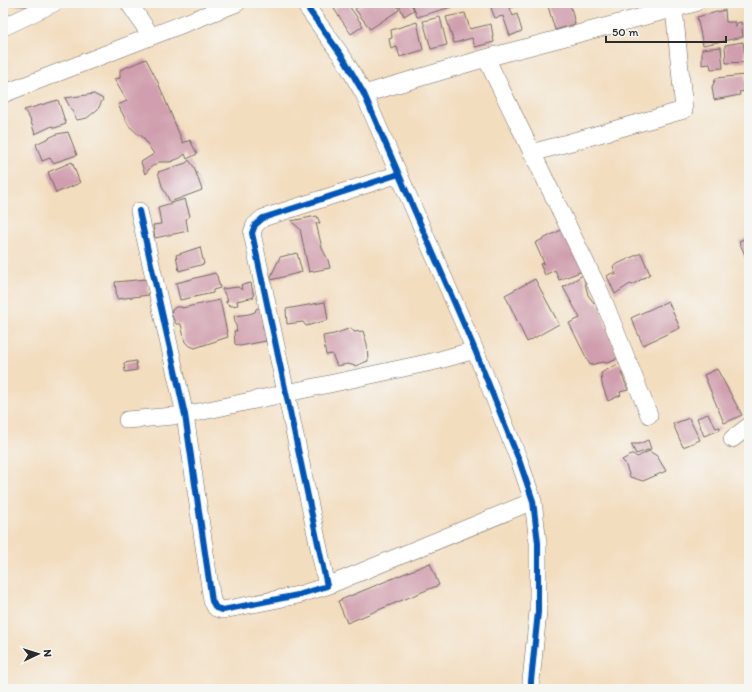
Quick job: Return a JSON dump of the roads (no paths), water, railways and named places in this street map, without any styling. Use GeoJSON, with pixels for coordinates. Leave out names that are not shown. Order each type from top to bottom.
{"type":"FeatureCollection","features":[{"type":"Feature","properties":{"kind":"street"},"geometry":{"type":"LineString","coordinates":[[3,22],[6,26],[54,3]]}},
{"type":"Feature","properties":{"kind":"street"},"geometry":{"type":"LineString","coordinates":[[129,3],[151,36]]}},
{"type":"Feature","properties":{"kind":"street"},"geometry":{"type":"LineString","coordinates":[[3,94],[237,3]]}},
{"type":"Feature","properties":{"kind":"street"},"geometry":{"type":"LineString","coordinates":[[304,3],[344,58],[364,94],[475,350],[519,460],[533,501],[538,543],[538,612],[531,689]]}},
{"type":"Feature","properties":{"kind":"street"},"geometry":{"type":"LineString","coordinates":[[364,94],[486,58],[695,3]]}},
{"type":"Feature","properties":{"kind":"street"},"geometry":{"type":"LineString","coordinates":[[532,153],[684,110],[674,8]]}},
{"type":"Feature","properties":{"kind":"street"},"geometry":{"type":"LineString","coordinates":[[486,58],[601,294],[649,415]]}},
{"type":"Feature","properties":{"kind":"street"},"geometry":{"type":"LineString","coordinates":[[327,586],[252,233],[255,225],[262,218],[399,174]]}},
{"type":"Feature","properties":{"kind":"street"},"geometry":{"type":"LineString","coordinates":[[139,211],[185,415],[212,601],[216,608],[223,610],[298,595],[327,586],[533,501]]}},
{"type":"Feature","properties":{"kind":"street"},"geometry":{"type":"LineString","coordinates":[[127,420],[185,415],[286,392],[436,361],[475,350]]}},
{"type":"Feature","properties":{"kind":"street"},"geometry":{"type":"LineString","coordinates":[[732,439],[749,426]]}}]}
